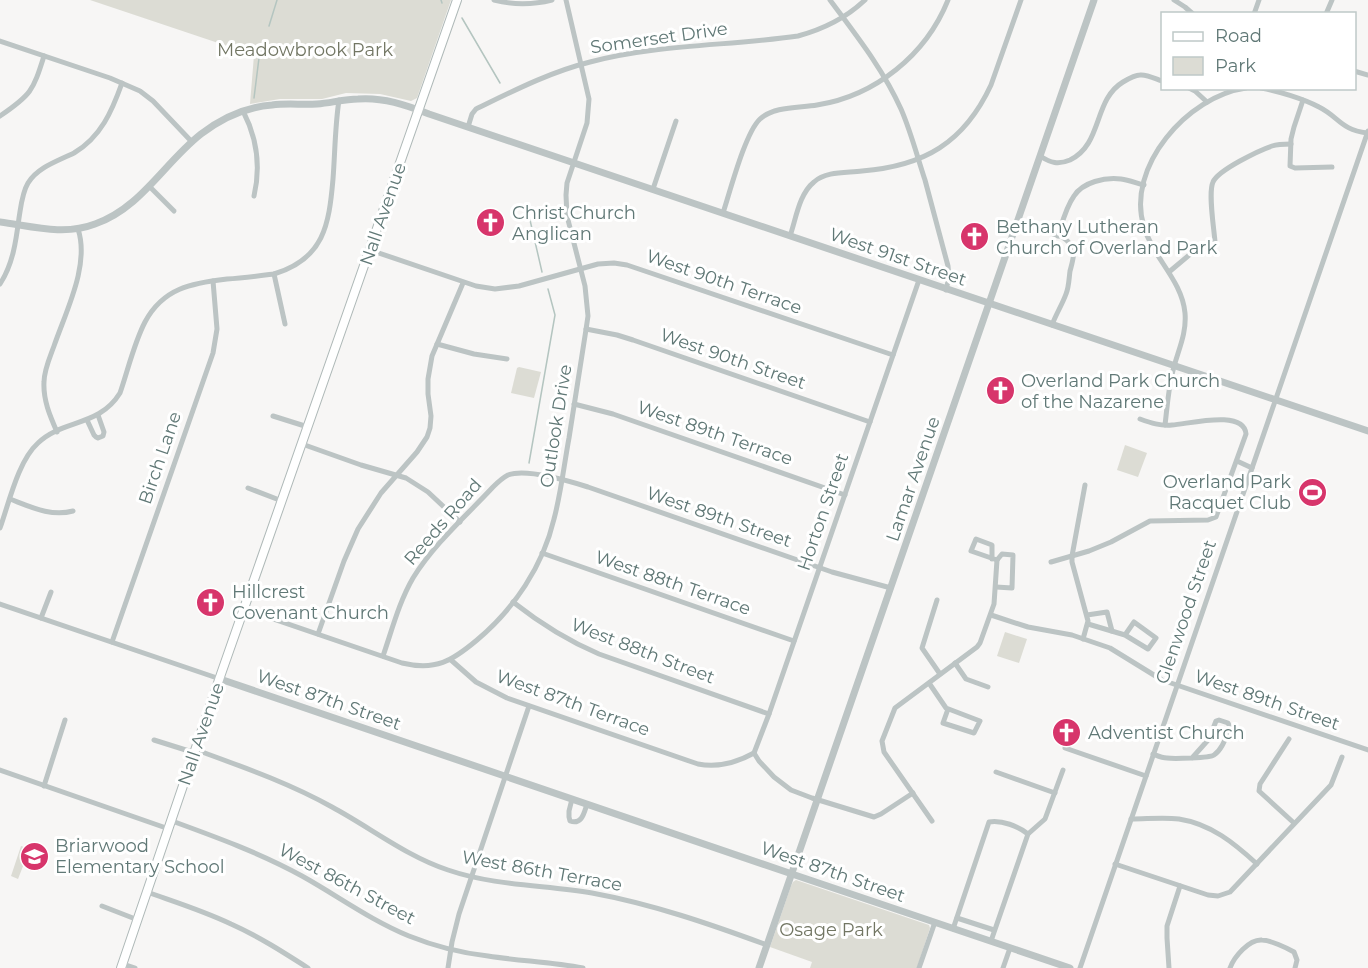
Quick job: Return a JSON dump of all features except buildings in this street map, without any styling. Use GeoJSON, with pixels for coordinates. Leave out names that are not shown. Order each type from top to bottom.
{"type":"FeatureCollection","features":[{"type":"Feature","properties":{"kind":"main road","name":"Nall Avenue"},"geometry":{"type":"LineString","coordinates":[[122,966],[457,0]]}},
{"type":"Feature","properties":{"kind":"street"},"geometry":{"type":"LineString","coordinates":[[494,0],[519,4],[552,0]]}},
{"type":"Feature","properties":{"kind":"street","name":"Outlook Drive"},"geometry":{"type":"LineString","coordinates":[[451,660],[489,630],[513,602],[530,577],[554,521],[562,480],[588,306],[566,207],[567,183],[587,123],[589,99],[566,0]]}},
{"type":"Feature","properties":{"kind":"street"},"geometry":{"type":"LineString","coordinates":[[830,0],[865,46],[902,110],[916,147],[948,266],[949,277],[946,290]]}},
{"type":"Feature","properties":{"kind":"street","name":"Somerset Drive"},"geometry":{"type":"LineString","coordinates":[[468,127],[476,109],[521,87],[582,64],[637,53],[798,36],[826,27],[843,18],[865,0]]}},
{"type":"Feature","properties":{"kind":"street"},"geometry":{"type":"LineString","coordinates":[[723,213],[750,134],[759,120],[777,110],[816,105],[844,98],[885,79],[904,63],[928,36],[948,0]]}},
{"type":"Feature","properties":{"kind":"street"},"geometry":{"type":"LineString","coordinates":[[790,236],[805,192],[815,180],[829,174],[882,170],[909,164],[936,151],[968,123],[991,85],[1021,0]]}},
{"type":"Feature","properties":{"kind":"street","name":"Lamar Avenue"},"geometry":{"type":"LineString","coordinates":[[759,968],[1094,0]]}},
{"type":"Feature","properties":{"kind":"street"},"geometry":{"type":"LineString","coordinates":[[1174,0],[1186,3]]}},
{"type":"Feature","properties":{"kind":"street"},"geometry":{"type":"LineString","coordinates":[[0,41],[122,83],[147,95],[192,142]]}},
{"type":"Feature","properties":{"kind":"street"},"geometry":{"type":"LineString","coordinates":[[0,116],[30,93],[44,56]]}},
{"type":"Feature","properties":{"kind":"street"},"geometry":{"type":"LineString","coordinates":[[1040,156],[1049,162],[1059,164],[1077,156],[1086,148],[1093,136],[1103,106],[1115,87],[1141,74],[1161,81]]}},
{"type":"Feature","properties":{"kind":"street"},"geometry":{"type":"LineString","coordinates":[[0,284],[13,252],[23,196],[30,180],[40,170],[78,150],[96,134],[110,114],[122,83]]}},
{"type":"Feature","properties":{"kind":"street"},"geometry":{"type":"LineString","coordinates":[[1193,90],[1207,102]]}},
{"type":"Feature","properties":{"kind":"street"},"geometry":{"type":"LineString","coordinates":[[1165,425],[1168,390],[1184,335],[1185,311],[1178,288],[1144,228],[1141,206],[1144,185],[1150,165],[1165,138],[1184,118],[1207,102],[1237,90]]}},
{"type":"Feature","properties":{"kind":"street"},"geometry":{"type":"LineString","coordinates":[[1272,90],[1318,106],[1347,128],[1357,132],[1368,132]]}},
{"type":"Feature","properties":{"kind":"street"},"geometry":{"type":"LineString","coordinates":[[0,222],[47,229],[78,229],[96,224],[134,202],[192,142],[221,120],[261,106],[317,104],[360,98],[386,100],[418,109]]}},
{"type":"Feature","properties":{"kind":"street"},"geometry":{"type":"LineString","coordinates":[[0,528],[21,467],[29,453],[40,441],[98,415],[107,409],[120,393],[145,322],[157,305],[177,290],[196,283],[274,274],[291,267],[310,253],[326,228],[331,204],[339,100]]}},
{"type":"Feature","properties":{"kind":"street"},"geometry":{"type":"LineString","coordinates":[[1303,100],[1294,127],[1290,166],[1295,168],[1332,167]]}},
{"type":"Feature","properties":{"kind":"street","name":"West 91st Street"},"geometry":{"type":"LineString","coordinates":[[418,109],[946,290],[1368,431]]}},
{"type":"Feature","properties":{"kind":"street"},"geometry":{"type":"LineString","coordinates":[[243,111],[252,132],[257,153],[254,196]]}},
{"type":"Feature","properties":{"kind":"street"},"geometry":{"type":"LineString","coordinates":[[653,189],[676,121]]}},
{"type":"Feature","properties":{"kind":"street","name":"Glenwood Street"},"geometry":{"type":"LineString","coordinates":[[1080,968],[1368,132]]}},
{"type":"Feature","properties":{"kind":"street"},"geometry":{"type":"LineString","coordinates":[[1169,272],[1194,251],[1215,242],[1212,194],[1213,183],[1217,176],[1274,145],[1291,144]]}},
{"type":"Feature","properties":{"kind":"street"},"geometry":{"type":"LineString","coordinates":[[1058,236],[1073,197],[1083,186],[1115,179],[1144,185]]}},
{"type":"Feature","properties":{"kind":"street"},"geometry":{"type":"LineString","coordinates":[[149,186],[174,211]]}},
{"type":"Feature","properties":{"kind":"street"},"geometry":{"type":"LineString","coordinates":[[1018,222],[1058,236],[1069,242],[1073,249],[1074,258],[1067,293],[1052,325]]}},
{"type":"Feature","properties":{"kind":"street"},"geometry":{"type":"LineString","coordinates":[[57,432],[47,406],[45,372],[81,267],[82,247],[78,229]]}},
{"type":"Feature","properties":{"kind":"street","name":"West 90th Terrace"},"geometry":{"type":"LineString","coordinates":[[370,250],[482,288],[508,288],[606,263],[627,265],[893,355]]}},
{"type":"Feature","properties":{"kind":"street"},"geometry":{"type":"LineString","coordinates":[[274,274],[285,324]]}},
{"type":"Feature","properties":{"kind":"street","name":"Horton Street"},"geometry":{"type":"LineString","coordinates":[[754,753],[919,280]]}},
{"type":"Feature","properties":{"kind":"street","name":"Birch Lane"},"geometry":{"type":"LineString","coordinates":[[112,642],[213,353],[217,329],[213,281]]}},
{"type":"Feature","properties":{"kind":"street"},"geometry":{"type":"LineString","coordinates":[[318,634],[358,529],[381,494],[424,443],[430,429],[428,379],[432,356],[463,283]]}},
{"type":"Feature","properties":{"kind":"street","name":"West 90th Street"},"geometry":{"type":"LineString","coordinates":[[586,329],[633,340],[870,422]]}},
{"type":"Feature","properties":{"kind":"street"},"geometry":{"type":"LineString","coordinates":[[437,344],[474,354],[507,359]]}},
{"type":"Feature","properties":{"kind":"street","name":"West 89th Terrace"},"geometry":{"type":"LineString","coordinates":[[574,404],[613,414],[845,495]]}},
{"type":"Feature","properties":{"kind":"street"},"geometry":{"type":"LineString","coordinates":[[87,420],[94,435],[101,437],[104,432],[98,415]]}},
{"type":"Feature","properties":{"kind":"street"},"geometry":{"type":"LineString","coordinates":[[273,416],[308,427]]}},
{"type":"Feature","properties":{"kind":"street"},"geometry":{"type":"LineString","coordinates":[[1051,562],[1111,542],[1153,520],[1214,519],[1218,514],[1246,434],[1245,429],[1240,424],[1222,420],[1157,425],[1140,419]]}},
{"type":"Feature","properties":{"kind":"street"},"geometry":{"type":"LineString","coordinates":[[302,444],[406,478],[428,492],[460,522]]}},
{"type":"Feature","properties":{"kind":"street"},"geometry":{"type":"LineString","coordinates":[[1237,461],[1252,468]]}},
{"type":"Feature","properties":{"kind":"street","name":"Reeds Road"},"geometry":{"type":"LineString","coordinates":[[383,656],[400,606],[412,580],[429,555],[501,479],[516,473],[538,475]]}},
{"type":"Feature","properties":{"kind":"street","name":"West 89th Street"},"geometry":{"type":"LineString","coordinates":[[538,475],[608,494],[820,568],[891,588]]}},
{"type":"Feature","properties":{"kind":"street"},"geometry":{"type":"LineString","coordinates":[[1083,639],[1088,624],[1087,615],[1072,556],[1085,485]]}},
{"type":"Feature","properties":{"kind":"street"},"geometry":{"type":"LineString","coordinates":[[248,488],[282,501]]}},
{"type":"Feature","properties":{"kind":"street"},"geometry":{"type":"LineString","coordinates":[[10,499],[50,513],[73,511]]}},
{"type":"Feature","properties":{"kind":"street"},"geometry":{"type":"LineString","coordinates":[[932,820],[884,752],[882,741],[893,710],[980,643],[994,604],[995,560],[992,545],[976,539],[971,551],[995,560]]}},
{"type":"Feature","properties":{"kind":"street","name":"West 88th Terrace"},"geometry":{"type":"LineString","coordinates":[[542,553],[794,641]]}},
{"type":"Feature","properties":{"kind":"street"},"geometry":{"type":"LineString","coordinates":[[995,560],[1002,554],[1013,555],[1012,588],[996,587]]}},
{"type":"Feature","properties":{"kind":"street"},"geometry":{"type":"LineString","coordinates":[[41,618],[51,592]]}},
{"type":"Feature","properties":{"kind":"street"},"geometry":{"type":"LineString","coordinates":[[938,600],[922,648],[940,675]]}},
{"type":"Feature","properties":{"kind":"street","name":"West 88th Street"},"geometry":{"type":"LineString","coordinates":[[513,602],[547,627],[589,650],[769,714]]}},
{"type":"Feature","properties":{"kind":"street","name":"West 87th Street"},"geometry":{"type":"LineString","coordinates":[[0,604],[1070,968]]}},
{"type":"Feature","properties":{"kind":"street"},"geometry":{"type":"LineString","coordinates":[[244,609],[411,665],[430,665],[451,660]]}},
{"type":"Feature","properties":{"kind":"street"},"geometry":{"type":"LineString","coordinates":[[1087,615],[1107,612],[1112,631]]}},
{"type":"Feature","properties":{"kind":"street","name":"West 89th Street"},"geometry":{"type":"LineString","coordinates":[[991,615],[1028,627],[1067,633],[1116,650],[1158,678],[1368,750]]}},
{"type":"Feature","properties":{"kind":"street"},"geometry":{"type":"LineString","coordinates":[[1088,624],[1125,635],[1148,649],[1156,638],[1134,622],[1125,635]]}},
{"type":"Feature","properties":{"kind":"street","name":"West 87th Terrace"},"geometry":{"type":"LineString","coordinates":[[451,660],[471,678],[507,698],[698,764],[721,766],[754,753]]}},
{"type":"Feature","properties":{"kind":"street"},"geometry":{"type":"LineString","coordinates":[[955,663],[966,679],[988,687]]}},
{"type":"Feature","properties":{"kind":"street"},"geometry":{"type":"LineString","coordinates":[[929,683],[948,709],[980,721],[974,734],[943,723],[948,709]]}},
{"type":"Feature","properties":{"kind":"street"},"geometry":{"type":"LineString","coordinates":[[448,968],[459,914],[530,706]]}},
{"type":"Feature","properties":{"kind":"street"},"geometry":{"type":"LineString","coordinates":[[44,786],[65,720]]}},
{"type":"Feature","properties":{"kind":"street"},"geometry":{"type":"LineString","coordinates":[[1153,754],[1168,759],[1192,758],[1210,757],[1215,755],[1225,741],[1230,727],[1228,723],[1216,721],[1209,739],[1192,758]]}},
{"type":"Feature","properties":{"kind":"street"},"geometry":{"type":"LineString","coordinates":[[1289,739],[1260,784],[1259,791],[1294,823]]}},
{"type":"Feature","properties":{"kind":"street","name":"West 86th Terrace"},"geometry":{"type":"LineString","coordinates":[[154,740],[189,751],[202,752],[253,770],[309,794],[406,851],[446,869],[496,882],[567,889],[625,900],[682,916],[767,945]]}},
{"type":"Feature","properties":{"kind":"street"},"geometry":{"type":"LineString","coordinates":[[1065,748],[1146,776]]}},
{"type":"Feature","properties":{"kind":"street"},"geometry":{"type":"LineString","coordinates":[[754,753],[759,761],[782,783],[802,795],[874,817],[913,793]]}},
{"type":"Feature","properties":{"kind":"street"},"geometry":{"type":"LineString","coordinates":[[1116,864],[1208,895],[1224,895],[1230,892],[1331,785],[1341,757]]}},
{"type":"Feature","properties":{"kind":"street","name":"West 86th Street"},"geometry":{"type":"LineString","coordinates":[[0,770],[44,786],[227,841],[303,877],[386,926],[426,942],[486,956],[583,968]]}},
{"type":"Feature","properties":{"kind":"street"},"geometry":{"type":"LineString","coordinates":[[991,941],[1028,834],[1045,819],[1063,770]]}},
{"type":"Feature","properties":{"kind":"street"},"geometry":{"type":"LineString","coordinates":[[996,771],[1055,792]]}},
{"type":"Feature","properties":{"kind":"street"},"geometry":{"type":"LineString","coordinates":[[572,799],[569,811],[570,821],[579,821],[583,817],[587,804]]}},
{"type":"Feature","properties":{"kind":"street"},"geometry":{"type":"LineString","coordinates":[[1131,819],[1179,819],[1202,825],[1226,837],[1257,864]]}},
{"type":"Feature","properties":{"kind":"street"},"geometry":{"type":"LineString","coordinates":[[953,928],[989,822],[998,821],[1022,829],[1028,834]]}},
{"type":"Feature","properties":{"kind":"street"},"geometry":{"type":"LineString","coordinates":[[1169,968],[1167,926],[1180,886]]}},
{"type":"Feature","properties":{"kind":"street"},"geometry":{"type":"LineString","coordinates":[[147,892],[231,924],[256,936],[308,968]]}},
{"type":"Feature","properties":{"kind":"street"},"geometry":{"type":"LineString","coordinates":[[102,906],[138,920]]}},
{"type":"Feature","properties":{"kind":"street"},"geometry":{"type":"LineString","coordinates":[[957,918],[994,930]]}},
{"type":"Feature","properties":{"kind":"street"},"geometry":{"type":"LineString","coordinates":[[920,968],[935,922]]}},
{"type":"Feature","properties":{"kind":"street"},"geometry":{"type":"LineString","coordinates":[[1230,968],[1236,956],[1257,940],[1263,940],[1294,952],[1297,960],[1295,968]]}},
{"type":"Feature","properties":{"kind":"street"},"geometry":{"type":"LineString","coordinates":[[1003,968],[1010,948]]}},
{"type":"Feature","properties":{"kind":"street"},"geometry":{"type":"LineString","coordinates":[[122,966],[135,968]]}},
{"type":"Feature","properties":{"kind":"green space","name":"Meadowbrook Park"},"geometry":{"type":"Polygon","coordinates":[[[90,0],[451,0],[417,98],[411,101],[380,94],[346,93],[322,99],[280,99],[250,104],[254,55],[90,0]]]}},
{"type":"Feature","properties":{"kind":"green space"},"geometry":{"type":"Polygon","coordinates":[[[519,367],[541,372],[534,398],[511,393],[519,367]]]}},
{"type":"Feature","properties":{"kind":"green space"},"geometry":{"type":"Polygon","coordinates":[[[1125,445],[1147,453],[1138,477],[1117,470],[1125,445]]]}},
{"type":"Feature","properties":{"kind":"green space"},"geometry":{"type":"Polygon","coordinates":[[[1005,632],[1027,639],[1019,663],[997,656],[1005,632]]]}},
{"type":"Feature","properties":{"kind":"green space"},"geometry":{"type":"Polygon","coordinates":[[[21,846],[47,855],[45,863],[37,860],[25,861],[18,879],[11,876],[21,846]]]}},
{"type":"Feature","properties":{"kind":"green space","name":"Osage Park"},"geometry":{"type":"Polygon","coordinates":[[[796,880],[929,925],[917,968],[810,968],[812,962],[770,947],[791,886],[796,880]]]}},
{"type":"Feature","properties":{"kind":"waterway"},"geometry":{"type":"LineString","coordinates":[[269,26],[277,0]]}},
{"type":"Feature","properties":{"kind":"waterway"},"geometry":{"type":"LineString","coordinates":[[462,18],[500,83]]}},
{"type":"Feature","properties":{"kind":"waterway"},"geometry":{"type":"LineString","coordinates":[[254,98],[260,50]]}},
{"type":"Feature","properties":{"kind":"waterway"},"geometry":{"type":"LineString","coordinates":[[527,207],[542,272]]}},
{"type":"Feature","properties":{"kind":"waterway"},"geometry":{"type":"LineString","coordinates":[[529,463],[555,315],[548,289]]}},
{"type":"Feature","properties":{"kind":"place","name":"Christ Church Anglican"},"geometry":{"type":"Point","coordinates":[491,223]}},
{"type":"Feature","properties":{"kind":"place","name":"Bethany Lutheran Church of Overland Park"},"geometry":{"type":"Point","coordinates":[975,237]}},
{"type":"Feature","properties":{"kind":"place","name":"Overland Park Church of the Nazarene"},"geometry":{"type":"Point","coordinates":[1000,391]}},
{"type":"Feature","properties":{"kind":"place","name":"Overland Park Racquet Club"},"geometry":{"type":"Point","coordinates":[1312,492]}},
{"type":"Feature","properties":{"kind":"place","name":"Hillcrest Covenant Church"},"geometry":{"type":"Point","coordinates":[211,602]}},
{"type":"Feature","properties":{"kind":"place","name":"Adventist Church"},"geometry":{"type":"Point","coordinates":[1067,733]}},
{"type":"Feature","properties":{"kind":"place","name":"Briarwood Elementary School"},"geometry":{"type":"Point","coordinates":[34,856]}}]}
